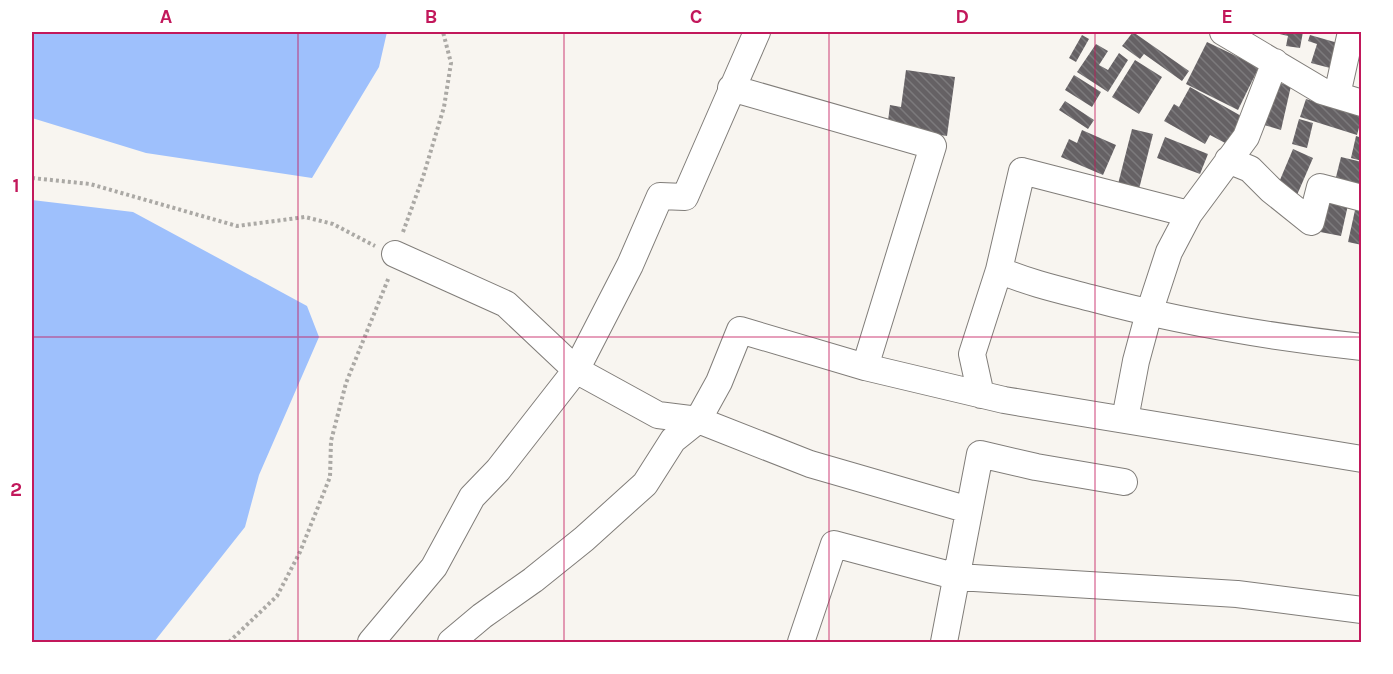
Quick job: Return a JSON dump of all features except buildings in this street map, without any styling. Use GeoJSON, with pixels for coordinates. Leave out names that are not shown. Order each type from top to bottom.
{"type":"FeatureCollection","features":[{"type":"Feature","properties":{"kind":"street"},"geometry":{"type":"LineString","coordinates":[[372,642],[434,567],[472,497],[498,470],[576,370],[630,265],[660,195],[685,197],[757,32]]}},
{"type":"Feature","properties":{"kind":"street"},"geometry":{"type":"LineString","coordinates":[[1223,32],[1322,91],[1362,103]]}},
{"type":"Feature","properties":{"kind":"street"},"geometry":{"type":"LineString","coordinates":[[1337,95],[1351,32]]}},
{"type":"Feature","properties":{"kind":"street"},"geometry":{"type":"LineString","coordinates":[[1125,419],[1136,361],[1169,252],[1189,214],[1246,137],[1275,63]]}},
{"type":"Feature","properties":{"kind":"street"},"geometry":{"type":"LineString","coordinates":[[731,88],[933,146],[865,367]]}},
{"type":"Feature","properties":{"kind":"street"},"geometry":{"type":"LineString","coordinates":[[1228,160],[1250,169],[1271,190],[1311,222],[1320,187],[1362,198]]}},
{"type":"Feature","properties":{"kind":"street"},"geometry":{"type":"LineString","coordinates":[[981,396],[972,354],[999,270],[1022,171],[1189,214]]}},
{"type":"Feature","properties":{"kind":"street"},"geometry":{"type":"LineString","coordinates":[[394,254],[506,304],[576,370],[658,415],[698,420],[810,464],[969,510]]}},
{"type":"Feature","properties":{"kind":"street"},"geometry":{"type":"LineString","coordinates":[[999,270],[1020,279],[1149,314],[1224,329],[1362,347]]}},
{"type":"Feature","properties":{"kind":"street"},"geometry":{"type":"LineString","coordinates":[[451,642],[584,539],[645,483],[673,440],[698,420],[719,382],[740,330],[865,367],[981,396],[1362,459]]}},
{"type":"Feature","properties":{"kind":"street"},"geometry":{"type":"LineString","coordinates":[[944,642],[980,454],[1036,467],[1124,482]]}},
{"type":"Feature","properties":{"kind":"street"},"geometry":{"type":"LineString","coordinates":[[801,642],[834,544],[958,577],[1237,594],[1362,610]]}},
{"type":"Feature","properties":{"kind":"path"},"geometry":{"type":"LineString","coordinates":[[229,642],[277,596],[300,552],[330,477],[331,441],[346,383],[377,307],[423,177],[444,107],[451,63],[443,32]]}},
{"type":"Feature","properties":{"kind":"path"},"geometry":{"type":"LineString","coordinates":[[32,178],[90,183],[237,226],[305,218],[333,224],[365,242],[394,254]]}},
{"type":"Feature","properties":{"kind":"water"},"geometry":{"type":"Polygon","coordinates":[[[32,32],[387,32],[379,67],[312,178],[146,153],[32,118],[32,32]]]}},
{"type":"Feature","properties":{"kind":"water"},"geometry":{"type":"Polygon","coordinates":[[[32,200],[133,212],[307,306],[319,337],[259,475],[245,527],[154,642],[32,642],[32,200]]]}}]}
